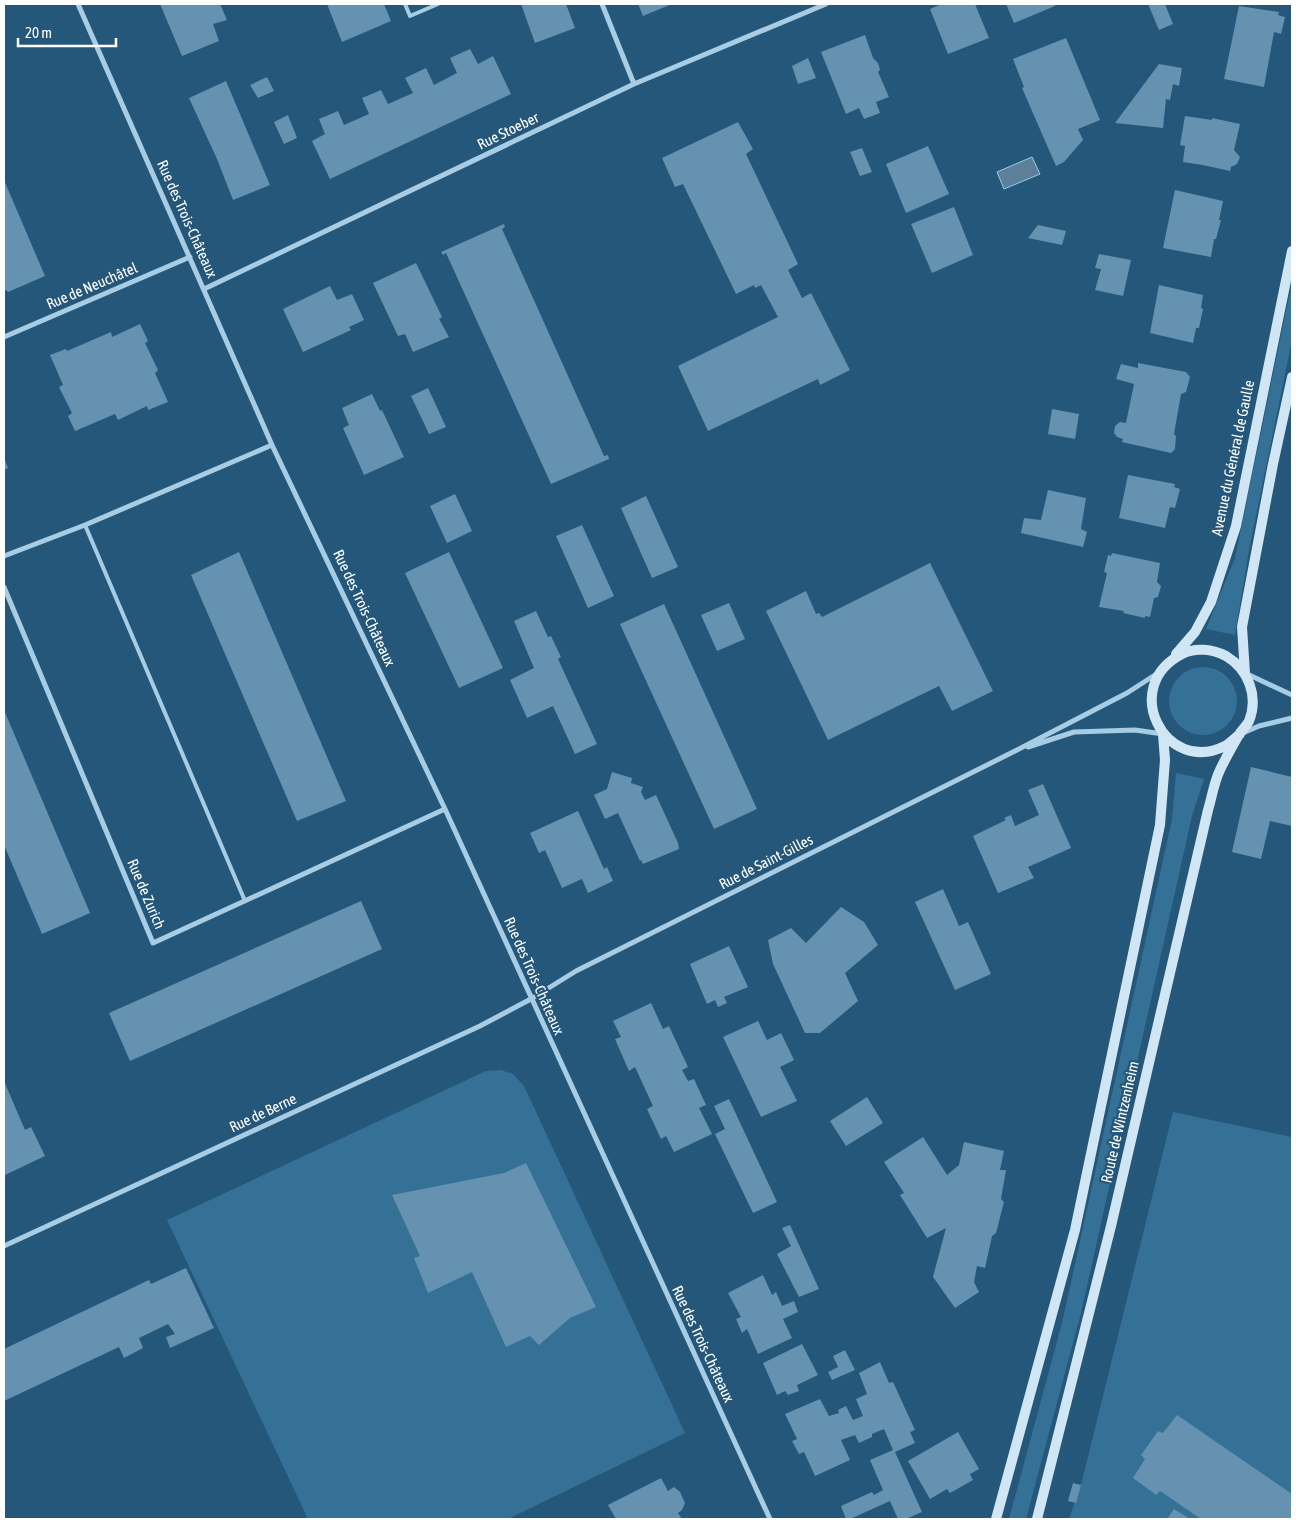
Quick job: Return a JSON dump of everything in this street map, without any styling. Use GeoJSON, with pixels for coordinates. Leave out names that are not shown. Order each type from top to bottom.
{"type":"FeatureCollection","features":[{"type":"Feature","properties":{"kind":"main road","name":"Avenue du Général de Gaulle"},"geometry":{"type":"LineString","coordinates":[[1172,659],[1195,632],[1211,602],[1236,526],[1292,251]]}},
{"type":"Feature","properties":{"kind":"main road"},"geometry":{"type":"LineString","coordinates":[[1245,673],[1242,627],[1292,376]]}},
{"type":"Feature","properties":{"kind":"main road","name":"Route de Wintzenheim"},"geometry":{"type":"LineString","coordinates":[[1037,1519],[1111,1226],[1208,810],[1219,771],[1249,721],[1253,705],[1252,688],[1245,673],[1234,661],[1220,652],[1203,649],[1187,652],[1172,659],[1160,671],[1153,686],[1151,703],[1154,720],[1163,734],[1176,745],[1192,750],[1209,751],[1226,746],[1240,734]]}},
{"type":"Feature","properties":{"kind":"main road","name":"Route de Wintzenheim"},"geometry":{"type":"LineString","coordinates":[[996,1519],[1075,1230],[1160,825],[1165,760],[1163,734]]}},
{"type":"Feature","properties":{"kind":"street","name":"Rue des Trois-Châteaux"},"geometry":{"type":"LineString","coordinates":[[78,4],[272,445],[445,810],[770,1519]]}},
{"type":"Feature","properties":{"kind":"street"},"geometry":{"type":"LineString","coordinates":[[602,4],[634,84]]}},
{"type":"Feature","properties":{"kind":"street","name":"Rue Stoeber"},"geometry":{"type":"LineString","coordinates":[[204,290],[634,84],[826,4]]}},
{"type":"Feature","properties":{"kind":"street","name":"Rue de Neuchâtel"},"geometry":{"type":"LineString","coordinates":[[4,337],[190,257]]}},
{"type":"Feature","properties":{"kind":"street"},"geometry":{"type":"LineString","coordinates":[[4,556],[272,445]]}},
{"type":"Feature","properties":{"kind":"street","name":"Rue de Zurich"},"geometry":{"type":"LineString","coordinates":[[4,586],[153,943],[445,810]]}},
{"type":"Feature","properties":{"kind":"street","name":"Rue de Saint-Gilles"},"geometry":{"type":"LineString","coordinates":[[531,999],[576,971],[1127,693],[1160,671]]}},
{"type":"Feature","properties":{"kind":"street"},"geometry":{"type":"LineString","coordinates":[[1245,673],[1292,694]]}},
{"type":"Feature","properties":{"kind":"street"},"geometry":{"type":"LineString","coordinates":[[1240,734],[1259,726],[1292,718]]}},
{"type":"Feature","properties":{"kind":"street","name":"Rue de Saint-Gilles"},"geometry":{"type":"LineString","coordinates":[[1015,751],[1074,732],[1136,730],[1163,734]]}},
{"type":"Feature","properties":{"kind":"street","name":"Rue de Berne"},"geometry":{"type":"LineString","coordinates":[[4,1246],[480,1026],[531,999]]}},
{"type":"Feature","properties":{"kind":"lane"},"geometry":{"type":"LineString","coordinates":[[405,4],[410,16],[438,4]]}},
{"type":"Feature","properties":{"kind":"lane"},"geometry":{"type":"LineString","coordinates":[[85,524],[245,901]]}},
{"type":"Feature","properties":{"kind":"shaded area"},"geometry":{"type":"Polygon","coordinates":[[[1032,157],[1040,174],[1004,189],[997,172],[1032,157]]]}},
{"type":"Feature","properties":{"kind":"shaded area"},"geometry":{"type":"Polygon","coordinates":[[[1292,282],[1292,340],[1249,550],[1235,635],[1206,629],[1235,558],[1292,282]]]}},
{"type":"Feature","properties":{"kind":"shaded area"},"geometry":{"type":"Polygon","coordinates":[[[1196,667],[1210,667],[1222,672],[1232,682],[1237,694],[1237,708],[1232,720],[1222,730],[1210,735],[1196,735],[1184,730],[1174,720],[1169,708],[1169,694],[1174,682],[1184,672],[1196,667]]]}},
{"type":"Feature","properties":{"kind":"shaded area"},"geometry":{"type":"Polygon","coordinates":[[[1176,773],[1204,779],[1192,816],[1081,1313],[1026,1519],[1009,1519],[1063,1319],[1172,819],[1176,773]]]}},
{"type":"Feature","properties":{"kind":"shaded area"},"geometry":{"type":"Polygon","coordinates":[[[501,1070],[513,1074],[524,1086],[685,1433],[508,1519],[308,1519],[167,1220],[486,1071],[501,1070]]]}},
{"type":"Feature","properties":{"kind":"shaded area"},"geometry":{"type":"Polygon","coordinates":[[[1173,1112],[1292,1137],[1292,1519],[1069,1519],[1082,1481],[1173,1112]]]}},
{"type":"Feature","properties":{"kind":"building"},"geometry":{"type":"Polygon","coordinates":[[[160,4],[220,4],[227,20],[213,24],[219,41],[182,56],[160,4]]]}},
{"type":"Feature","properties":{"kind":"building"},"geometry":{"type":"Polygon","coordinates":[[[327,4],[384,4],[391,21],[342,42],[327,4]]]}},
{"type":"Feature","properties":{"kind":"building"},"geometry":{"type":"Polygon","coordinates":[[[521,4],[566,4],[575,28],[535,43],[521,4]]]}},
{"type":"Feature","properties":{"kind":"building"},"geometry":{"type":"Polygon","coordinates":[[[638,4],[672,4],[643,16],[638,4]]]}},
{"type":"Feature","properties":{"kind":"building"},"geometry":{"type":"Polygon","coordinates":[[[942,4],[975,4],[989,38],[948,54],[930,9],[942,4]]]}},
{"type":"Feature","properties":{"kind":"building"},"geometry":{"type":"Polygon","coordinates":[[[1006,4],[1054,4],[1055,6],[1014,23],[1006,4]]]}},
{"type":"Feature","properties":{"kind":"building"},"geometry":{"type":"Polygon","coordinates":[[[1148,4],[1165,4],[1173,24],[1159,30],[1148,4]]]}},
{"type":"Feature","properties":{"kind":"building"},"geometry":{"type":"Polygon","coordinates":[[[1239,6],[1279,12],[1278,15],[1285,17],[1281,34],[1274,32],[1264,87],[1224,79],[1239,6]]]}},
{"type":"Feature","properties":{"kind":"building"},"geometry":{"type":"Polygon","coordinates":[[[865,35],[873,58],[878,63],[880,70],[878,72],[889,97],[876,102],[880,113],[864,119],[859,108],[846,114],[821,52],[865,35]]]}},
{"type":"Feature","properties":{"kind":"building"},"geometry":{"type":"Polygon","coordinates":[[[1066,38],[1100,120],[1078,129],[1083,140],[1064,162],[1056,166],[1022,88],[1024,87],[1013,59],[1066,38]]]}},
{"type":"Feature","properties":{"kind":"building"},"geometry":{"type":"Polygon","coordinates":[[[470,49],[478,64],[493,56],[511,94],[330,179],[312,141],[325,134],[319,119],[338,111],[344,125],[369,114],[362,98],[381,90],[388,104],[413,93],[405,78],[426,68],[434,85],[457,73],[450,58],[470,49]]]}},
{"type":"Feature","properties":{"kind":"building"},"geometry":{"type":"Polygon","coordinates":[[[808,58],[816,78],[798,84],[792,66],[808,58]]]}},
{"type":"Feature","properties":{"kind":"building"},"geometry":{"type":"Polygon","coordinates":[[[1159,64],[1182,68],[1179,86],[1173,84],[1170,100],[1166,99],[1163,128],[1115,123],[1159,64]]]}},
{"type":"Feature","properties":{"kind":"building"},"geometry":{"type":"Polygon","coordinates":[[[267,77],[274,91],[258,98],[250,85],[267,77]]]}},
{"type":"Feature","properties":{"kind":"building"},"geometry":{"type":"Polygon","coordinates":[[[226,81],[270,185],[233,200],[217,159],[189,98],[226,81]]]}},
{"type":"Feature","properties":{"kind":"building"},"geometry":{"type":"Polygon","coordinates":[[[288,115],[297,138],[284,144],[274,122],[288,115]]]}},
{"type":"Feature","properties":{"kind":"building"},"geometry":{"type":"Polygon","coordinates":[[[1185,116],[1212,120],[1212,118],[1240,124],[1234,150],[1240,157],[1237,164],[1231,167],[1230,171],[1183,162],[1185,146],[1180,145],[1185,116]]]}},
{"type":"Feature","properties":{"kind":"building"},"geometry":{"type":"Polygon","coordinates":[[[738,122],[753,149],[746,154],[798,264],[788,270],[802,298],[811,293],[850,370],[820,385],[818,379],[708,431],[678,366],[778,317],[761,285],[755,288],[754,285],[736,294],[683,184],[675,187],[662,158],[738,122]]]}},
{"type":"Feature","properties":{"kind":"building"},"geometry":{"type":"Polygon","coordinates":[[[928,146],[949,194],[906,213],[886,164],[928,146]]]}},
{"type":"Feature","properties":{"kind":"building"},"geometry":{"type":"Polygon","coordinates":[[[862,148],[872,172],[860,176],[850,152],[862,148]]]}},
{"type":"Feature","properties":{"kind":"building"},"geometry":{"type":"Polygon","coordinates":[[[4,180],[45,276],[8,292],[4,291],[4,180]]]}},
{"type":"Feature","properties":{"kind":"building"},"geometry":{"type":"Polygon","coordinates":[[[1175,190],[1223,201],[1219,220],[1221,220],[1216,239],[1214,239],[1211,257],[1163,248],[1175,190]]]}},
{"type":"Feature","properties":{"kind":"building"},"geometry":{"type":"Polygon","coordinates":[[[954,207],[973,255],[932,273],[911,224],[954,207]]]}},
{"type":"Feature","properties":{"kind":"building"},"geometry":{"type":"Polygon","coordinates":[[[504,224],[505,227],[502,229],[604,456],[608,455],[609,459],[551,484],[446,253],[443,255],[441,252],[504,224]]]}},
{"type":"Feature","properties":{"kind":"building"},"geometry":{"type":"Polygon","coordinates":[[[1038,225],[1066,231],[1062,245],[1028,238],[1038,225]]]}},
{"type":"Feature","properties":{"kind":"building"},"geometry":{"type":"Polygon","coordinates":[[[1099,254],[1131,260],[1123,296],[1095,290],[1101,269],[1095,268],[1099,254]]]}},
{"type":"Feature","properties":{"kind":"building"},"geometry":{"type":"Polygon","coordinates":[[[416,263],[442,317],[439,319],[449,337],[413,352],[405,334],[398,336],[373,283],[416,263]]]}},
{"type":"Feature","properties":{"kind":"building"},"geometry":{"type":"Polygon","coordinates":[[[1159,285],[1203,295],[1201,308],[1203,309],[1199,328],[1196,328],[1193,343],[1150,333],[1159,285]]]}},
{"type":"Feature","properties":{"kind":"building"},"geometry":{"type":"Polygon","coordinates":[[[330,286],[337,300],[352,294],[364,320],[349,327],[351,330],[303,352],[283,309],[330,286]]]}},
{"type":"Feature","properties":{"kind":"building"},"geometry":{"type":"Polygon","coordinates":[[[140,324],[148,341],[145,343],[158,370],[155,373],[168,402],[148,410],[147,406],[118,420],[115,414],[75,431],[68,416],[72,413],[59,387],[63,385],[50,355],[66,349],[67,351],[111,332],[112,337],[140,324]]]}},
{"type":"Feature","properties":{"kind":"building"},"geometry":{"type":"Polygon","coordinates":[[[1138,363],[1186,372],[1190,377],[1186,392],[1181,394],[1174,434],[1176,436],[1175,449],[1171,453],[1122,442],[1123,439],[1117,437],[1114,433],[1115,426],[1120,422],[1126,423],[1134,384],[1116,379],[1121,364],[1138,368],[1138,363]]]}},
{"type":"Feature","properties":{"kind":"building"},"geometry":{"type":"Polygon","coordinates":[[[428,388],[446,427],[429,434],[411,396],[428,388]]]}},
{"type":"Feature","properties":{"kind":"building"},"geometry":{"type":"Polygon","coordinates":[[[372,394],[380,411],[382,410],[404,457],[364,475],[343,428],[349,425],[342,408],[372,394]]]}},
{"type":"Feature","properties":{"kind":"building"},"geometry":{"type":"Polygon","coordinates":[[[1052,409],[1079,414],[1075,439],[1048,434],[1052,409]]]}},
{"type":"Feature","properties":{"kind":"building"},"geometry":{"type":"Polygon","coordinates":[[[4,458],[8,468],[4,470],[4,458]]]}},
{"type":"Feature","properties":{"kind":"building"},"geometry":{"type":"Polygon","coordinates":[[[1128,475],[1175,484],[1174,487],[1180,489],[1175,508],[1170,507],[1165,528],[1119,518],[1128,475]]]}},
{"type":"Feature","properties":{"kind":"building"},"geometry":{"type":"Polygon","coordinates":[[[1048,490],[1086,498],[1081,529],[1087,532],[1083,547],[1021,533],[1024,518],[1041,520],[1048,490]]]}},
{"type":"Feature","properties":{"kind":"building"},"geometry":{"type":"Polygon","coordinates":[[[455,494],[472,531],[447,543],[430,506],[455,494]]]}},
{"type":"Feature","properties":{"kind":"building"},"geometry":{"type":"Polygon","coordinates":[[[646,496],[678,567],[652,578],[621,508],[646,496]]]}},
{"type":"Feature","properties":{"kind":"building"},"geometry":{"type":"Polygon","coordinates":[[[582,525],[614,596],[588,608],[556,536],[582,525]]]}},
{"type":"Feature","properties":{"kind":"building"},"geometry":{"type":"Polygon","coordinates":[[[239,552],[346,801],[297,821],[191,575],[239,552]]]}},
{"type":"Feature","properties":{"kind":"building"},"geometry":{"type":"Polygon","coordinates":[[[449,552],[503,668],[459,688],[405,573],[449,552]]]}},
{"type":"Feature","properties":{"kind":"building"},"geometry":{"type":"Polygon","coordinates":[[[1112,553],[1160,563],[1157,582],[1161,586],[1158,597],[1154,598],[1150,617],[1145,616],[1145,618],[1123,613],[1124,611],[1099,607],[1107,573],[1104,572],[1108,555],[1111,556],[1112,553]]]}},
{"type":"Feature","properties":{"kind":"building"},"geometry":{"type":"Polygon","coordinates":[[[930,563],[993,691],[952,711],[939,686],[828,740],[766,611],[806,591],[816,614],[819,613],[822,617],[930,563]]]}},
{"type":"Feature","properties":{"kind":"building"},"geometry":{"type":"Polygon","coordinates":[[[729,603],[745,639],[717,651],[701,615],[729,603]]]}},
{"type":"Feature","properties":{"kind":"building"},"geometry":{"type":"Polygon","coordinates":[[[664,604],[757,809],[714,829],[620,624],[664,604]]]}},
{"type":"Feature","properties":{"kind":"building"},"geometry":{"type":"Polygon","coordinates":[[[536,611],[548,637],[551,636],[561,657],[558,659],[597,744],[575,754],[553,706],[527,718],[510,680],[534,668],[514,621],[536,611]]]}},
{"type":"Feature","properties":{"kind":"building"},"geometry":{"type":"Polygon","coordinates":[[[4,710],[90,913],[42,934],[4,845],[4,710]]]}},
{"type":"Feature","properties":{"kind":"building"},"geometry":{"type":"Polygon","coordinates":[[[1251,767],[1292,777],[1292,826],[1270,821],[1261,859],[1232,852],[1251,767]]]}},
{"type":"Feature","properties":{"kind":"building"},"geometry":{"type":"Polygon","coordinates":[[[612,772],[632,778],[631,783],[643,787],[641,792],[645,800],[656,795],[679,849],[643,864],[640,861],[618,813],[605,819],[594,795],[607,789],[612,772]]]}},
{"type":"Feature","properties":{"kind":"building"},"geometry":{"type":"Polygon","coordinates":[[[1043,784],[1071,848],[1028,867],[1034,878],[998,893],[973,836],[1006,820],[1004,818],[1011,815],[1015,826],[1039,815],[1028,790],[1043,784]]]}},
{"type":"Feature","properties":{"kind":"building"},"geometry":{"type":"Polygon","coordinates":[[[578,811],[604,869],[607,867],[613,881],[588,893],[582,879],[562,888],[545,850],[539,853],[530,833],[578,811]]]}},
{"type":"Feature","properties":{"kind":"building"},"geometry":{"type":"Polygon","coordinates":[[[943,889],[959,926],[968,922],[991,974],[955,990],[915,902],[943,889]]]}},
{"type":"Feature","properties":{"kind":"building"},"geometry":{"type":"Polygon","coordinates":[[[361,901],[382,949],[130,1061],[109,1013],[361,901]]]}},
{"type":"Feature","properties":{"kind":"building"},"geometry":{"type":"Polygon","coordinates":[[[841,907],[864,922],[878,945],[845,973],[858,1001],[820,1033],[805,1033],[773,964],[768,940],[791,928],[806,943],[841,907]]]}},
{"type":"Feature","properties":{"kind":"building"},"geometry":{"type":"Polygon","coordinates":[[[729,946],[748,987],[724,997],[727,1003],[718,1007],[715,1000],[707,1004],[690,964],[729,946]]]}},
{"type":"Feature","properties":{"kind":"building"},"geometry":{"type":"Polygon","coordinates":[[[651,1003],[663,1029],[669,1026],[688,1067],[682,1070],[688,1081],[694,1079],[706,1105],[699,1108],[712,1134],[674,1152],[666,1136],[661,1139],[647,1109],[653,1106],[635,1067],[629,1071],[615,1039],[621,1037],[613,1021],[651,1003]]]}},
{"type":"Feature","properties":{"kind":"building"},"geometry":{"type":"Polygon","coordinates":[[[758,1021],[767,1040],[781,1033],[794,1060],[780,1067],[797,1101],[761,1117],[723,1037],[758,1021]]]}},
{"type":"Feature","properties":{"kind":"building"},"geometry":{"type":"Polygon","coordinates":[[[4,1081],[25,1130],[31,1127],[45,1156],[5,1175],[4,1081]]]}},
{"type":"Feature","properties":{"kind":"building"},"geometry":{"type":"Polygon","coordinates":[[[867,1097],[883,1123],[846,1146],[830,1121],[867,1097]]]}},
{"type":"Feature","properties":{"kind":"building"},"geometry":{"type":"Polygon","coordinates":[[[729,1099],[777,1202],[753,1213],[715,1134],[725,1129],[714,1106],[729,1099]]]}},
{"type":"Feature","properties":{"kind":"building"},"geometry":{"type":"Polygon","coordinates":[[[923,1137],[947,1175],[959,1165],[964,1142],[1004,1151],[1000,1170],[1006,1170],[1001,1199],[1004,1202],[996,1233],[992,1236],[985,1268],[977,1266],[974,1282],[979,1292],[955,1308],[933,1277],[946,1228],[927,1238],[900,1195],[904,1193],[884,1162],[923,1137]]]}},
{"type":"Feature","properties":{"kind":"building"},"geometry":{"type":"Polygon","coordinates":[[[526,1163],[596,1307],[570,1318],[539,1345],[530,1336],[506,1347],[472,1272],[428,1293],[414,1258],[420,1256],[392,1195],[504,1173],[526,1163]]]}},
{"type":"Feature","properties":{"kind":"building"},"geometry":{"type":"Polygon","coordinates":[[[790,1225],[819,1289],[799,1297],[777,1254],[791,1246],[782,1228],[790,1225]]]}},
{"type":"Feature","properties":{"kind":"building"},"geometry":{"type":"Polygon","coordinates":[[[186,1268],[214,1328],[170,1348],[166,1337],[175,1334],[168,1324],[139,1338],[143,1348],[124,1358],[119,1347],[4,1401],[4,1349],[149,1280],[151,1284],[186,1268]]]}},
{"type":"Feature","properties":{"kind":"building"},"geometry":{"type":"Polygon","coordinates":[[[763,1275],[772,1295],[776,1292],[782,1306],[794,1301],[798,1312],[783,1319],[792,1338],[758,1354],[747,1329],[742,1333],[736,1319],[741,1317],[728,1293],[763,1275]]]}},
{"type":"Feature","properties":{"kind":"building"},"geometry":{"type":"Polygon","coordinates":[[[802,1344],[818,1375],[797,1385],[799,1391],[788,1395],[785,1391],[777,1395],[763,1363],[802,1344]]]}},
{"type":"Feature","properties":{"kind":"building"},"geometry":{"type":"Polygon","coordinates":[[[845,1350],[855,1370],[832,1380],[828,1372],[838,1367],[833,1356],[845,1350]]]}},
{"type":"Feature","properties":{"kind":"building"},"geometry":{"type":"Polygon","coordinates":[[[880,1362],[889,1383],[893,1382],[915,1430],[910,1432],[915,1443],[895,1452],[922,1512],[906,1519],[898,1519],[890,1501],[850,1519],[846,1519],[841,1506],[872,1492],[874,1495],[883,1490],[870,1460],[893,1450],[884,1429],[872,1434],[872,1437],[859,1443],[855,1435],[841,1440],[850,1460],[815,1476],[804,1452],[799,1454],[792,1441],[797,1439],[785,1414],[820,1399],[829,1416],[839,1413],[838,1410],[846,1406],[853,1420],[863,1416],[856,1399],[867,1394],[859,1373],[880,1362]]]}},
{"type":"Feature","properties":{"kind":"building"},"geometry":{"type":"Polygon","coordinates":[[[1177,1415],[1292,1494],[1292,1519],[1201,1519],[1160,1491],[1156,1495],[1133,1478],[1145,1459],[1141,1455],[1158,1431],[1163,1433],[1177,1415]]]}},
{"type":"Feature","properties":{"kind":"building"},"geometry":{"type":"Polygon","coordinates":[[[958,1432],[979,1469],[970,1474],[973,1480],[950,1493],[947,1489],[930,1499],[908,1461],[958,1432]]]}},
{"type":"Feature","properties":{"kind":"building"},"geometry":{"type":"Polygon","coordinates":[[[661,1478],[668,1491],[674,1487],[680,1492],[685,1503],[682,1510],[678,1513],[682,1519],[616,1519],[608,1505],[661,1478]]]}},
{"type":"Feature","properties":{"kind":"building"},"geometry":{"type":"Polygon","coordinates":[[[1073,1483],[1081,1485],[1076,1503],[1068,1501],[1073,1483]]]}},
{"type":"Feature","properties":{"kind":"building"},"geometry":{"type":"Polygon","coordinates":[[[1174,1509],[1190,1519],[1167,1519],[1174,1509]]]}}]}
